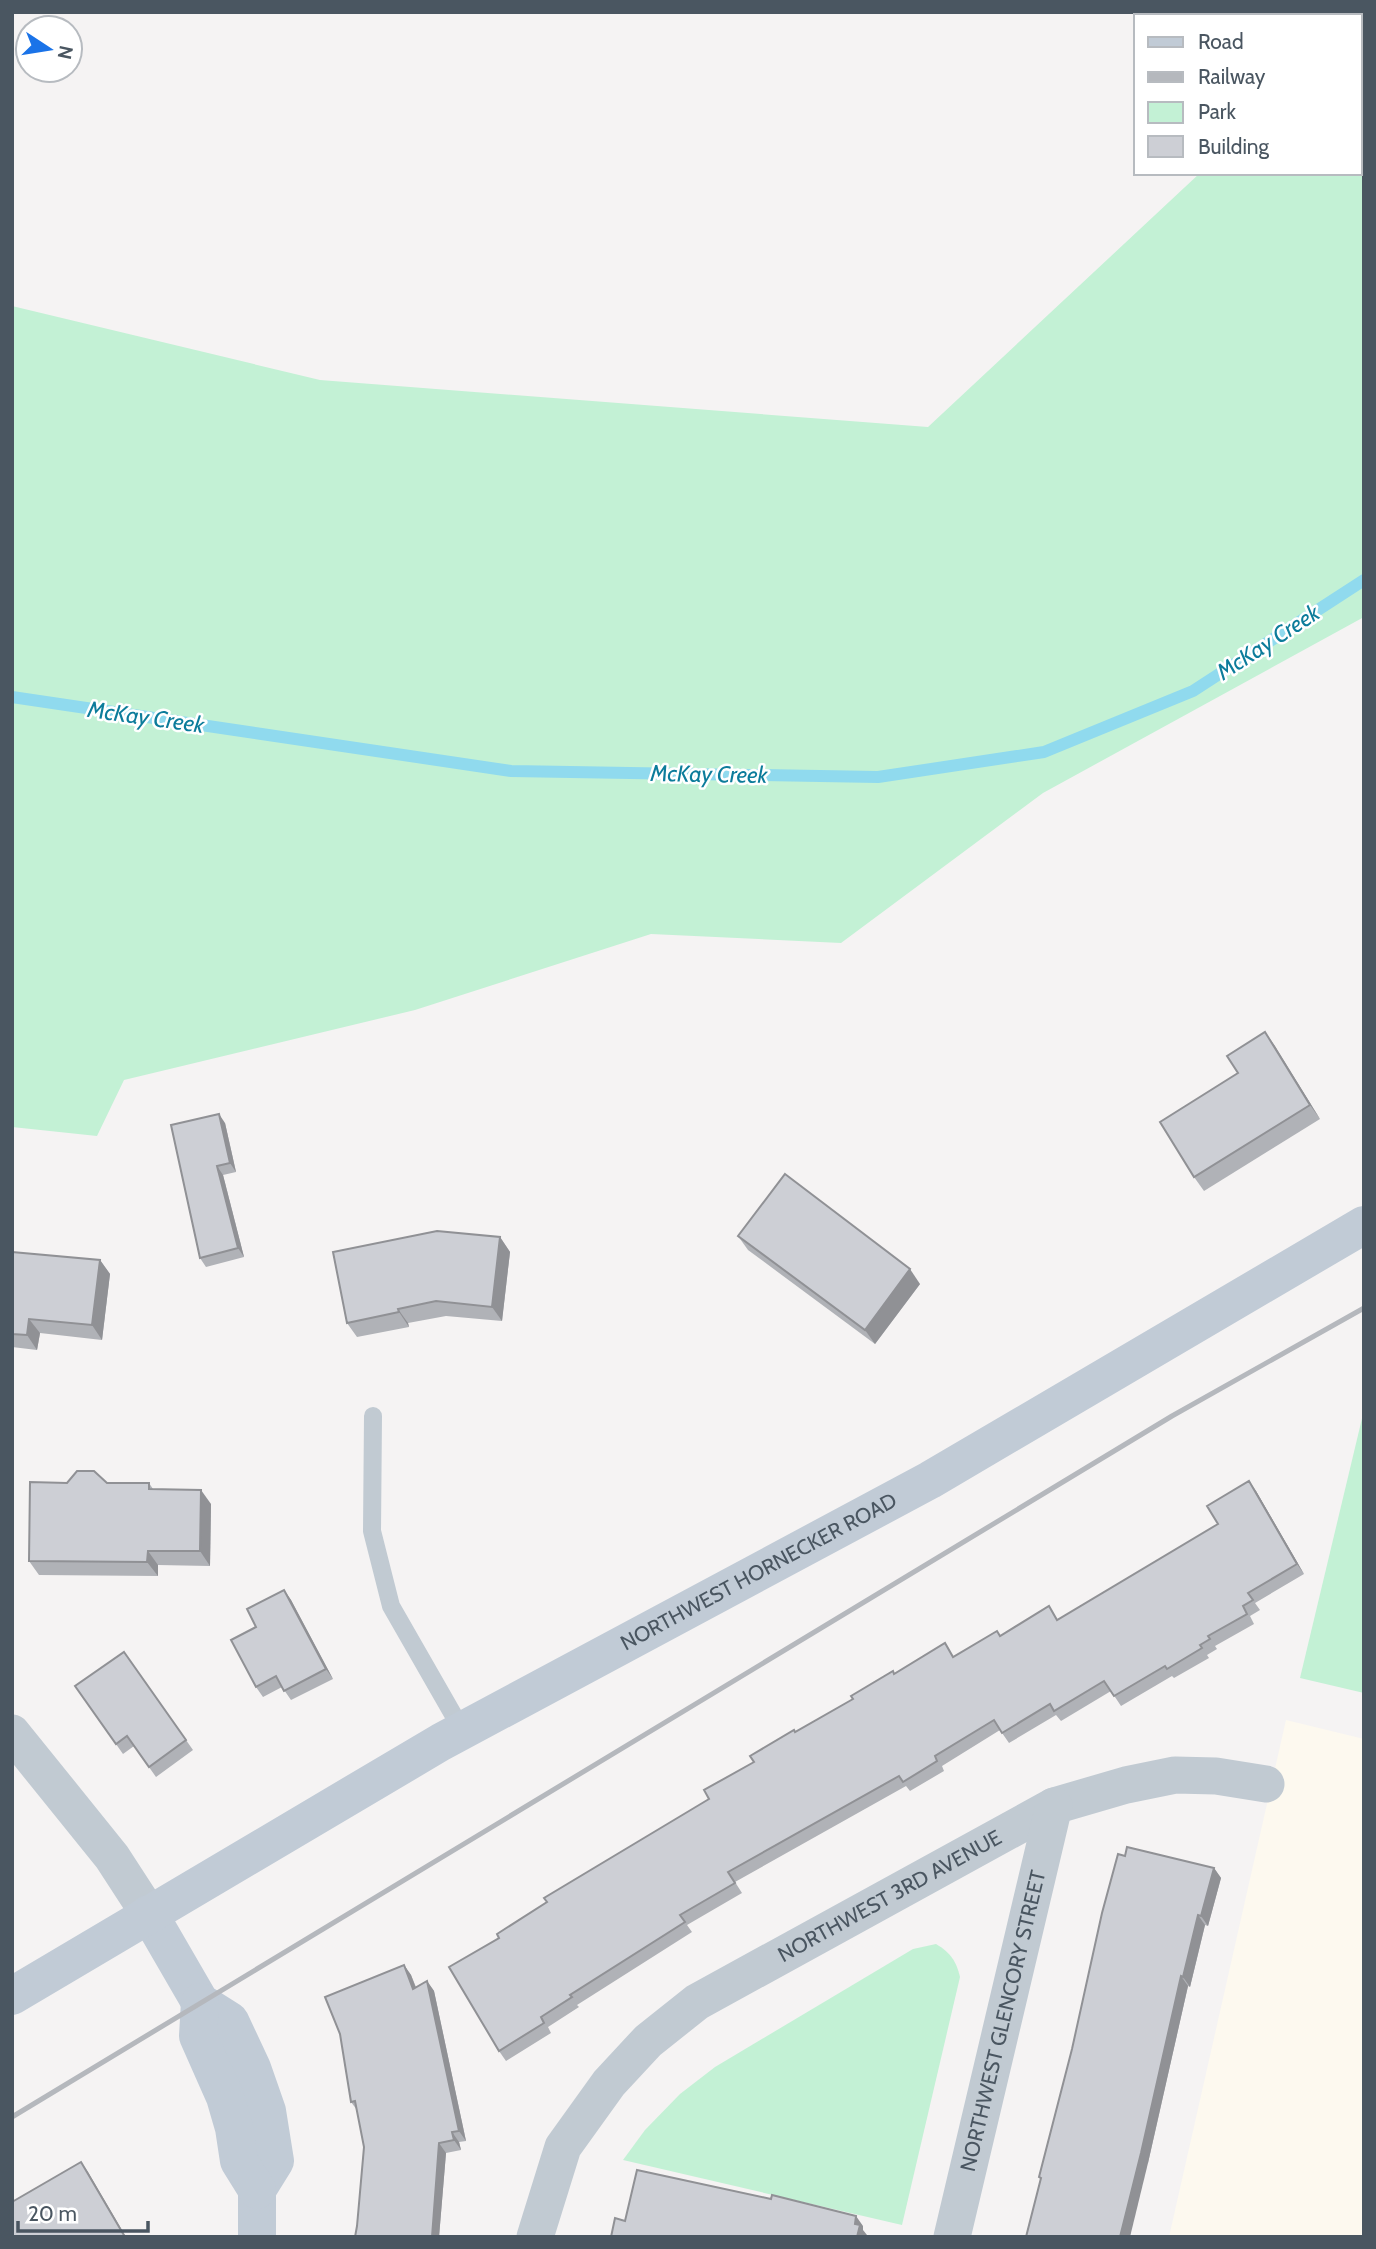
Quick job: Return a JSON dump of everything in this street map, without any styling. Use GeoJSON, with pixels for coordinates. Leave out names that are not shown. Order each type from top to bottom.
{"type":"FeatureCollection","features":[{"type":"Feature","properties":{"kind":"street","name":"NORTHWEST HORNECKER ROAD"},"geometry":{"type":"LineString","coordinates":[[12,1996],[462,1730],[930,1480],[1364,1225]]}},
{"type":"Feature","properties":{"kind":"street"},"geometry":{"type":"LineString","coordinates":[[12,1733],[112,1857],[149,1914],[200,2003],[230,2021],[252,2068],[267,2111],[275,2161],[257,2190],[257,2237]]}},
{"type":"Feature","properties":{"kind":"street","name":"NORTHWEST 3RD AVENUE"},"geometry":{"type":"LineString","coordinates":[[535,2237],[563,2147],[609,2083],[648,2041],[697,2002],[1054,1806],[1126,1784],[1175,1775],[1216,1776],[1266,1784]]}},
{"type":"Feature","properties":{"kind":"street","name":"NORTHWEST GLENCORY STREET"},"geometry":{"type":"LineString","coordinates":[[952,2237],[1054,1806]]}},
{"type":"Feature","properties":{"kind":"lane"},"geometry":{"type":"LineString","coordinates":[[373,1416],[372,1531],[391,1606],[462,1730]]}},
{"type":"Feature","properties":{"kind":"shaded area"},"geometry":{"type":"Polygon","coordinates":[[[1286,1720],[1364,1739],[1364,2237],[1169,2237],[1286,1720]]]}},
{"type":"Feature","properties":{"kind":"green space"},"geometry":{"type":"Polygon","coordinates":[[[1364,20],[1364,617],[1043,793],[841,943],[651,934],[415,1010],[124,1080],[97,1136],[12,1127],[12,306],[320,380],[928,427],[1198,175],[1362,175],[1364,20]]]}},
{"type":"Feature","properties":{"kind":"green space"},"geometry":{"type":"Polygon","coordinates":[[[1364,1410],[1364,1693],[1300,1678],[1364,1410]]]}},
{"type":"Feature","properties":{"kind":"green space"},"geometry":{"type":"Polygon","coordinates":[[[936,1944],[952,1958],[960,1977],[902,2225],[623,2160],[645,2130],[680,2094],[715,2067],[913,1949],[936,1944]]]}},
{"type":"Feature","properties":{"kind":"building"},"geometry":{"type":"Polygon","coordinates":[[[1265,1032],[1310,1105],[1194,1177],[1160,1122],[1238,1073],[1227,1056],[1265,1032]]]}},
{"type":"Feature","properties":{"kind":"building"},"geometry":{"type":"Polygon","coordinates":[[[219,1114],[230,1163],[217,1166],[238,1248],[200,1258],[171,1125],[219,1114]]]}},
{"type":"Feature","properties":{"kind":"building"},"geometry":{"type":"Polygon","coordinates":[[[785,1174],[910,1269],[865,1330],[738,1236],[785,1174]]]}},
{"type":"Feature","properties":{"kind":"building"},"geometry":{"type":"Polygon","coordinates":[[[437,1231],[500,1237],[492,1307],[436,1301],[347,1323],[333,1252],[437,1231]]]}},
{"type":"Feature","properties":{"kind":"building"},"geometry":{"type":"Polygon","coordinates":[[[12,1252],[100,1260],[92,1325],[29,1319],[27,1335],[12,1334],[12,1252]]]}},
{"type":"Feature","properties":{"kind":"building"},"geometry":{"type":"Polygon","coordinates":[[[77,1471],[94,1471],[107,1483],[149,1483],[149,1489],[201,1490],[200,1551],[148,1551],[147,1562],[29,1561],[30,1482],[67,1483],[77,1471]]]}},
{"type":"Feature","properties":{"kind":"building"},"geometry":{"type":"Polygon","coordinates":[[[1249,1481],[1297,1564],[1248,1593],[1253,1600],[1243,1606],[1247,1614],[1208,1636],[1210,1639],[1200,1645],[1202,1648],[1114,1696],[1104,1681],[1054,1711],[1050,1704],[1002,1733],[994,1720],[935,1756],[937,1761],[903,1782],[899,1776],[728,1872],[735,1883],[680,1915],[685,1922],[570,1995],[572,1997],[541,2017],[544,2023],[499,2051],[449,1967],[499,1938],[497,1934],[547,1902],[544,1898],[709,1799],[704,1790],[754,1762],[750,1756],[853,1699],[851,1696],[945,1643],[953,1657],[997,1631],[1000,1636],[1049,1606],[1057,1620],[1218,1524],[1207,1506],[1249,1481]]]}},
{"type":"Feature","properties":{"kind":"building"},"geometry":{"type":"Polygon","coordinates":[[[284,1590],[326,1669],[284,1691],[276,1676],[256,1687],[231,1640],[256,1627],[247,1609],[284,1590]]]}},
{"type":"Feature","properties":{"kind":"building"},"geometry":{"type":"Polygon","coordinates":[[[124,1652],[186,1740],[149,1767],[127,1736],[116,1744],[75,1686],[124,1652]]]}},
{"type":"Feature","properties":{"kind":"building"},"geometry":{"type":"Polygon","coordinates":[[[1127,1847],[1214,1868],[1201,1916],[1198,1915],[1183,1977],[1181,1976],[1120,2237],[1026,2237],[1102,1913],[1118,1854],[1125,1856],[1127,1847]]]}},
{"type":"Feature","properties":{"kind":"building"},"geometry":{"type":"Polygon","coordinates":[[[404,1965],[413,1989],[427,1981],[459,2131],[452,2132],[454,2140],[439,2143],[432,2237],[355,2237],[364,2147],[355,2101],[351,2102],[340,2034],[325,1997],[404,1965]]]}},
{"type":"Feature","properties":{"kind":"building"},"geometry":{"type":"Polygon","coordinates":[[[81,2162],[125,2237],[12,2237],[12,2202],[81,2162]]]}},
{"type":"Feature","properties":{"kind":"building"},"geometry":{"type":"Polygon","coordinates":[[[637,2170],[771,2199],[772,2195],[856,2216],[855,2224],[860,2225],[857,2237],[611,2237],[615,2218],[625,2221],[637,2170]]]}},
{"type":"Feature","properties":{"kind":"waterway","name":"McKay Creek"},"geometry":{"type":"LineString","coordinates":[[12,697],[511,771],[878,777],[1044,752],[1193,691],[1364,580]]}},
{"type":"Feature","properties":{"kind":"railway"},"geometry":{"type":"LineString","coordinates":[[12,2117],[1172,1416],[1364,1308]]}}]}
